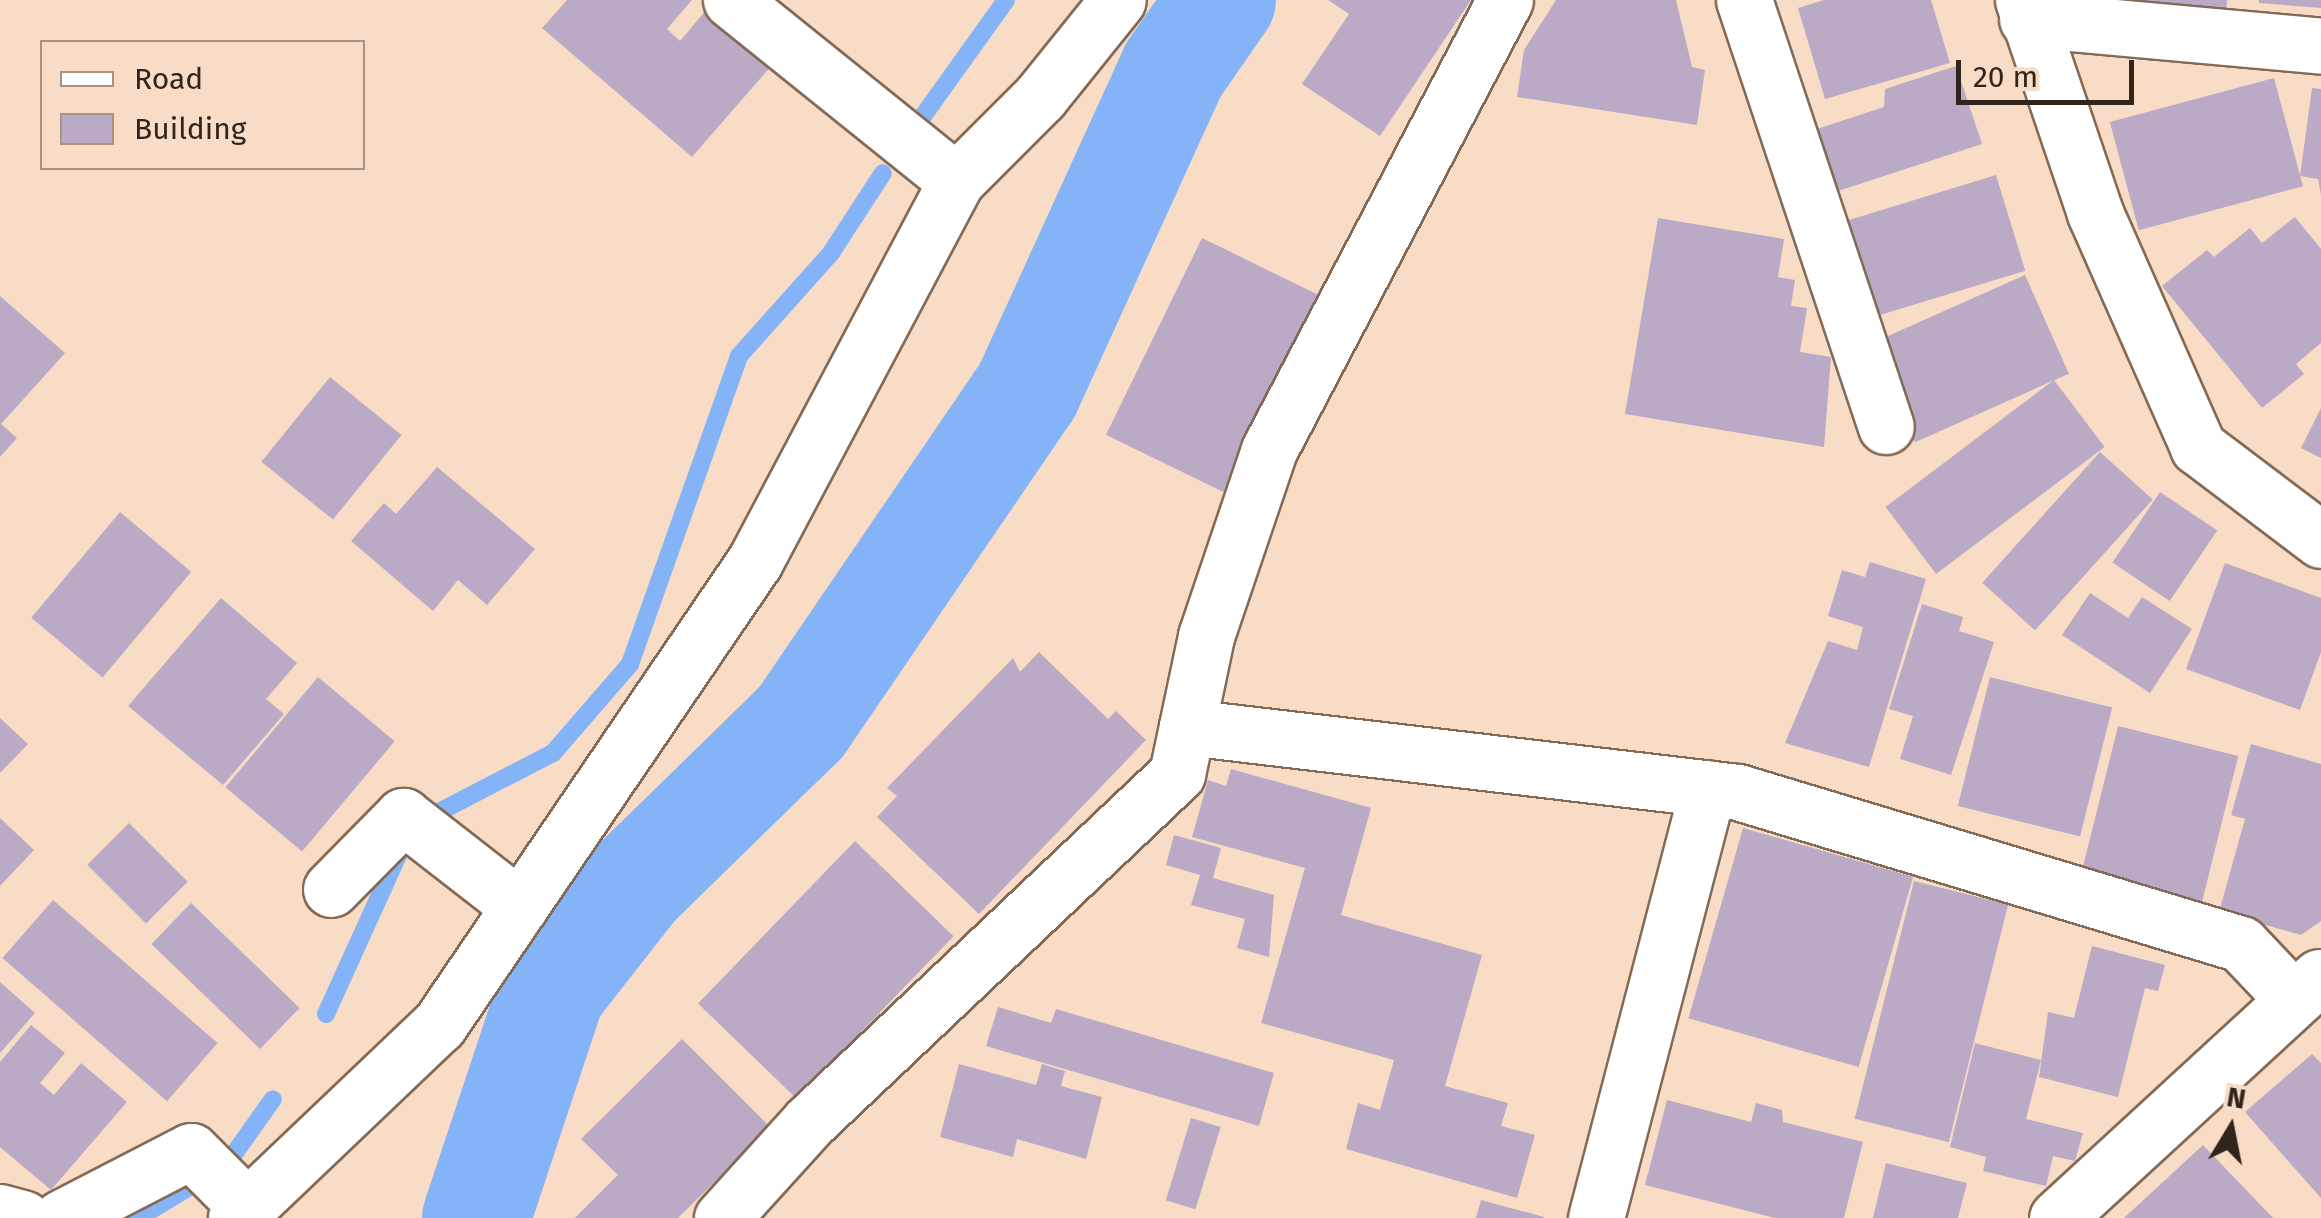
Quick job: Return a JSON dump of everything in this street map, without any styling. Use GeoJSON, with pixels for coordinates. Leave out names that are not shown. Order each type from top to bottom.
{"type":"FeatureCollection","features":[{"type":"Feature","properties":{"kind":"street"},"geometry":{"type":"LineString","coordinates":[[731,0],[918,153]]}},
{"type":"Feature","properties":{"kind":"street"},"geometry":{"type":"LineString","coordinates":[[62,1218],[224,1190],[439,1026],[755,561],[918,153],[1040,97],[1118,0]]}},
{"type":"Feature","properties":{"kind":"street"},"geometry":{"type":"LineString","coordinates":[[722,1218],[810,1121],[1177,774],[1206,636],[1269,450],[1505,0]]}},
{"type":"Feature","properties":{"kind":"street"},"geometry":{"type":"LineString","coordinates":[[1744,0],[1886,426]]}},
{"type":"Feature","properties":{"kind":"street"},"geometry":{"type":"LineString","coordinates":[[2321,46],[2025,10],[2095,213],[2198,447],[2321,540]]}},
{"type":"Feature","properties":{"kind":"street"},"geometry":{"type":"LineString","coordinates":[[1187,726],[1708,788],[2241,944],[2307,987],[2057,1218]]}},
{"type":"Feature","properties":{"kind":"street"},"geometry":{"type":"LineString","coordinates":[[1596,1218],[1708,788]]}},
{"type":"Feature","properties":{"kind":"street"},"geometry":{"type":"LineString","coordinates":[[331,889],[424,832],[520,907]]}},
{"type":"Feature","properties":{"kind":"street"},"geometry":{"type":"LineString","coordinates":[[0,1212],[23,1218]]}},
{"type":"Feature","properties":{"kind":"building"},"geometry":{"type":"Polygon","coordinates":[[[567,0],[692,0],[667,29],[680,41],[707,9],[772,65],[692,157],[542,28],[567,0]]]}},
{"type":"Feature","properties":{"kind":"building"},"geometry":{"type":"Polygon","coordinates":[[[1328,0],[1471,0],[1380,136],[1302,84],[1349,14],[1328,0]]]}},
{"type":"Feature","properties":{"kind":"building"},"geometry":{"type":"Polygon","coordinates":[[[1556,0],[1676,0],[1692,67],[1705,70],[1697,125],[1517,97],[1524,50],[1556,0]]]}},
{"type":"Feature","properties":{"kind":"building"},"geometry":{"type":"Polygon","coordinates":[[[1824,0],[1931,0],[1950,63],[1825,99],[1798,8],[1824,0]]]}},
{"type":"Feature","properties":{"kind":"building"},"geometry":{"type":"Polygon","coordinates":[[[2073,0],[2227,0],[2226,17],[2073,0]]]}},
{"type":"Feature","properties":{"kind":"building"},"geometry":{"type":"Polygon","coordinates":[[[2321,0],[2321,8],[2259,3],[2321,0]]]}},
{"type":"Feature","properties":{"kind":"building"},"geometry":{"type":"Polygon","coordinates":[[[1956,66],[1982,144],[1832,193],[1811,131],[1884,107],[1885,89],[1956,66]]]}},
{"type":"Feature","properties":{"kind":"building"},"geometry":{"type":"Polygon","coordinates":[[[2274,78],[2303,186],[2139,230],[2110,122],[2274,78]]]}},
{"type":"Feature","properties":{"kind":"building"},"geometry":{"type":"Polygon","coordinates":[[[2312,88],[2321,89],[2321,195],[2318,179],[2300,176],[2312,88]]]}},
{"type":"Feature","properties":{"kind":"building"},"geometry":{"type":"Polygon","coordinates":[[[1996,175],[2025,271],[1869,318],[1840,223],[1996,175]]]}},
{"type":"Feature","properties":{"kind":"building"},"geometry":{"type":"Polygon","coordinates":[[[2295,217],[2321,249],[2321,343],[2296,364],[2304,374],[2262,408],[2162,286],[2207,250],[2214,257],[2250,228],[2262,243],[2295,217]]]}},
{"type":"Feature","properties":{"kind":"building"},"geometry":{"type":"Polygon","coordinates":[[[1658,218],[1784,239],[1778,277],[1795,280],[1791,306],[1807,308],[1800,352],[1831,357],[1824,447],[1625,414],[1658,218]]]}},
{"type":"Feature","properties":{"kind":"building"},"geometry":{"type":"Polygon","coordinates":[[[1202,238],[1320,295],[1224,492],[1106,435],[1202,238]]]}},
{"type":"Feature","properties":{"kind":"building"},"geometry":{"type":"Polygon","coordinates":[[[2025,275],[2069,374],[1915,442],[1871,344],[2025,275]]]}},
{"type":"Feature","properties":{"kind":"building"},"geometry":{"type":"Polygon","coordinates":[[[0,296],[65,353],[1,424],[17,438],[0,457],[0,296]]]}},
{"type":"Feature","properties":{"kind":"building"},"geometry":{"type":"Polygon","coordinates":[[[330,377],[401,435],[333,520],[261,462],[330,377]]]}},
{"type":"Feature","properties":{"kind":"building"},"geometry":{"type":"Polygon","coordinates":[[[2054,380],[2105,447],[1936,574],[1885,507],[2054,380]]]}},
{"type":"Feature","properties":{"kind":"building"},"geometry":{"type":"Polygon","coordinates":[[[2321,408],[2321,458],[2301,448],[2321,408]]]}},
{"type":"Feature","properties":{"kind":"building"},"geometry":{"type":"Polygon","coordinates":[[[2100,452],[2153,500],[2035,630],[1982,583],[2100,452]]]}},
{"type":"Feature","properties":{"kind":"building"},"geometry":{"type":"Polygon","coordinates":[[[437,467],[535,549],[487,605],[458,580],[433,611],[351,541],[384,503],[396,514],[437,467]]]}},
{"type":"Feature","properties":{"kind":"building"},"geometry":{"type":"Polygon","coordinates":[[[2160,492],[2217,531],[2170,601],[2112,562],[2160,492]]]}},
{"type":"Feature","properties":{"kind":"building"},"geometry":{"type":"Polygon","coordinates":[[[120,512],[191,572],[103,677],[31,618],[120,512]]]}},
{"type":"Feature","properties":{"kind":"building"},"geometry":{"type":"Polygon","coordinates":[[[1870,562],[1926,579],[1869,767],[1785,743],[1828,641],[1857,650],[1863,627],[1828,616],[1842,570],[1865,577],[1870,562]]]}},
{"type":"Feature","properties":{"kind":"building"},"geometry":{"type":"Polygon","coordinates":[[[2225,563],[2321,598],[2321,652],[2300,710],[2186,669],[2225,563]]]}},
{"type":"Feature","properties":{"kind":"building"},"geometry":{"type":"Polygon","coordinates":[[[2090,593],[2128,618],[2142,597],[2192,629],[2150,693],[2062,635],[2090,593]]]}},
{"type":"Feature","properties":{"kind":"building"},"geometry":{"type":"Polygon","coordinates":[[[221,598],[297,663],[266,699],[284,714],[223,785],[128,706],[221,598]]]}},
{"type":"Feature","properties":{"kind":"building"},"geometry":{"type":"Polygon","coordinates":[[[1922,604],[1963,617],[1959,631],[1994,642],[1951,775],[1900,759],[1913,716],[1889,709],[1922,604]]]}},
{"type":"Feature","properties":{"kind":"building"},"geometry":{"type":"Polygon","coordinates":[[[1039,652],[1108,719],[1116,711],[1146,740],[979,914],[877,817],[897,796],[887,788],[1013,658],[1020,672],[1039,652]]]}},
{"type":"Feature","properties":{"kind":"building"},"geometry":{"type":"Polygon","coordinates":[[[318,677],[395,741],[302,852],[225,787],[318,677]]]}},
{"type":"Feature","properties":{"kind":"building"},"geometry":{"type":"Polygon","coordinates":[[[1990,677],[2112,707],[2080,837],[1958,806],[1990,677]]]}},
{"type":"Feature","properties":{"kind":"building"},"geometry":{"type":"Polygon","coordinates":[[[0,718],[28,744],[0,773],[0,718]]]}},
{"type":"Feature","properties":{"kind":"building"},"geometry":{"type":"Polygon","coordinates":[[[2118,726],[2238,756],[2201,904],[2081,874],[2118,726]]]}},
{"type":"Feature","properties":{"kind":"building"},"geometry":{"type":"Polygon","coordinates":[[[2251,744],[2321,764],[2321,921],[2301,935],[2219,912],[2245,819],[2231,815],[2251,744]]]}},
{"type":"Feature","properties":{"kind":"building"},"geometry":{"type":"Polygon","coordinates":[[[1231,769],[1371,808],[1341,915],[1482,955],[1445,1086],[1508,1103],[1501,1126],[1535,1135],[1517,1198],[1346,1149],[1358,1103],[1380,1110],[1394,1060],[1261,1023],[1305,868],[1192,837],[1208,780],[1226,786],[1231,769]]]}},
{"type":"Feature","properties":{"kind":"building"},"geometry":{"type":"Polygon","coordinates":[[[0,818],[34,850],[0,886],[0,818]]]}},
{"type":"Feature","properties":{"kind":"building"},"geometry":{"type":"Polygon","coordinates":[[[129,823],[188,882],[146,923],[87,865],[129,823]]]}},
{"type":"Feature","properties":{"kind":"building"},"geometry":{"type":"Polygon","coordinates":[[[1743,828],[1913,877],[1859,1067],[1688,1018],[1743,828]]]}},
{"type":"Feature","properties":{"kind":"building"},"geometry":{"type":"Polygon","coordinates":[[[1174,835],[1221,848],[1213,878],[1274,895],[1269,957],[1237,948],[1245,919],[1191,905],[1200,875],[1166,865],[1174,835]]]}},
{"type":"Feature","properties":{"kind":"building"},"geometry":{"type":"Polygon","coordinates":[[[855,841],[954,936],[797,1099],[698,1004],[855,841]]]}},
{"type":"Feature","properties":{"kind":"building"},"geometry":{"type":"Polygon","coordinates":[[[1914,881],[2008,904],[1949,1142],[1855,1119],[1914,881]]]}},
{"type":"Feature","properties":{"kind":"building"},"geometry":{"type":"Polygon","coordinates":[[[53,900],[218,1043],[167,1101],[2,958],[53,900]]]}},
{"type":"Feature","properties":{"kind":"building"},"geometry":{"type":"Polygon","coordinates":[[[191,903],[300,1008],[260,1049],[151,944],[191,903]]]}},
{"type":"Feature","properties":{"kind":"building"},"geometry":{"type":"Polygon","coordinates":[[[2092,946],[2165,965],[2158,991],[2145,988],[2118,1097],[2039,1077],[2048,1012],[2074,1018],[2092,946]]]}},
{"type":"Feature","properties":{"kind":"building"},"geometry":{"type":"Polygon","coordinates":[[[0,982],[35,1013],[0,1053],[0,982]]]}},
{"type":"Feature","properties":{"kind":"building"},"geometry":{"type":"Polygon","coordinates":[[[998,1007],[1051,1023],[1056,1009],[1274,1073],[1259,1126],[986,1046],[998,1007]]]}},
{"type":"Feature","properties":{"kind":"building"},"geometry":{"type":"Polygon","coordinates":[[[31,1025],[65,1053],[40,1083],[54,1095],[81,1063],[127,1102],[51,1190],[0,1147],[0,1062],[31,1025]]]}},
{"type":"Feature","properties":{"kind":"building"},"geometry":{"type":"Polygon","coordinates":[[[682,1039],[770,1127],[678,1218],[575,1218],[618,1175],[581,1139],[682,1039]]]}},
{"type":"Feature","properties":{"kind":"building"},"geometry":{"type":"Polygon","coordinates":[[[1975,1043],[2041,1060],[2026,1119],[2083,1133],[2075,1161],[2053,1156],[2046,1186],[1983,1171],[1986,1157],[1950,1147],[1975,1043]]]}},
{"type":"Feature","properties":{"kind":"building"},"geometry":{"type":"Polygon","coordinates":[[[2312,1054],[2321,1063],[2321,1198],[2245,1112],[2312,1054]]]}},
{"type":"Feature","properties":{"kind":"building"},"geometry":{"type":"Polygon","coordinates":[[[959,1064],[1036,1085],[1042,1064],[1065,1071],[1061,1086],[1102,1097],[1086,1159],[1017,1139],[1013,1157],[940,1137],[959,1064]]]}},
{"type":"Feature","properties":{"kind":"building"},"geometry":{"type":"Polygon","coordinates":[[[1667,1100],[1751,1122],[1756,1103],[1782,1110],[1783,1122],[1863,1142],[1844,1218],[1775,1218],[1645,1185],[1667,1100]]]}},
{"type":"Feature","properties":{"kind":"building"},"geometry":{"type":"Polygon","coordinates":[[[1191,1118],[1221,1127],[1196,1209],[1166,1200],[1191,1118]]]}},
{"type":"Feature","properties":{"kind":"building"},"geometry":{"type":"Polygon","coordinates":[[[2203,1145],[2273,1218],[2124,1218],[2203,1145]]]}},
{"type":"Feature","properties":{"kind":"building"},"geometry":{"type":"Polygon","coordinates":[[[1886,1163],[1967,1183],[1958,1218],[1873,1218],[1886,1163]]]}},
{"type":"Feature","properties":{"kind":"building"},"geometry":{"type":"Polygon","coordinates":[[[1481,1200],[1544,1217],[1544,1218],[1476,1218],[1481,1200]]]}},
{"type":"Feature","properties":{"kind":"waterway"},"geometry":{"type":"LineString","coordinates":[[918,123],[1006,0]]}},
{"type":"Feature","properties":{"kind":"waterway"},"geometry":{"type":"LineString","coordinates":[[476,1218],[552,990],[634,885],[801,722],[1027,391],[1174,69],[1222,0]]}},
{"type":"Feature","properties":{"kind":"waterway"},"geometry":{"type":"LineString","coordinates":[[441,811],[553,753],[630,664],[739,356],[831,253],[883,173]]}},
{"type":"Feature","properties":{"kind":"waterway"},"geometry":{"type":"LineString","coordinates":[[326,1014],[398,855]]}},
{"type":"Feature","properties":{"kind":"waterway"},"geometry":{"type":"LineString","coordinates":[[234,1154],[273,1099]]}},
{"type":"Feature","properties":{"kind":"waterway"},"geometry":{"type":"LineString","coordinates":[[138,1218],[194,1184]]}}]}
